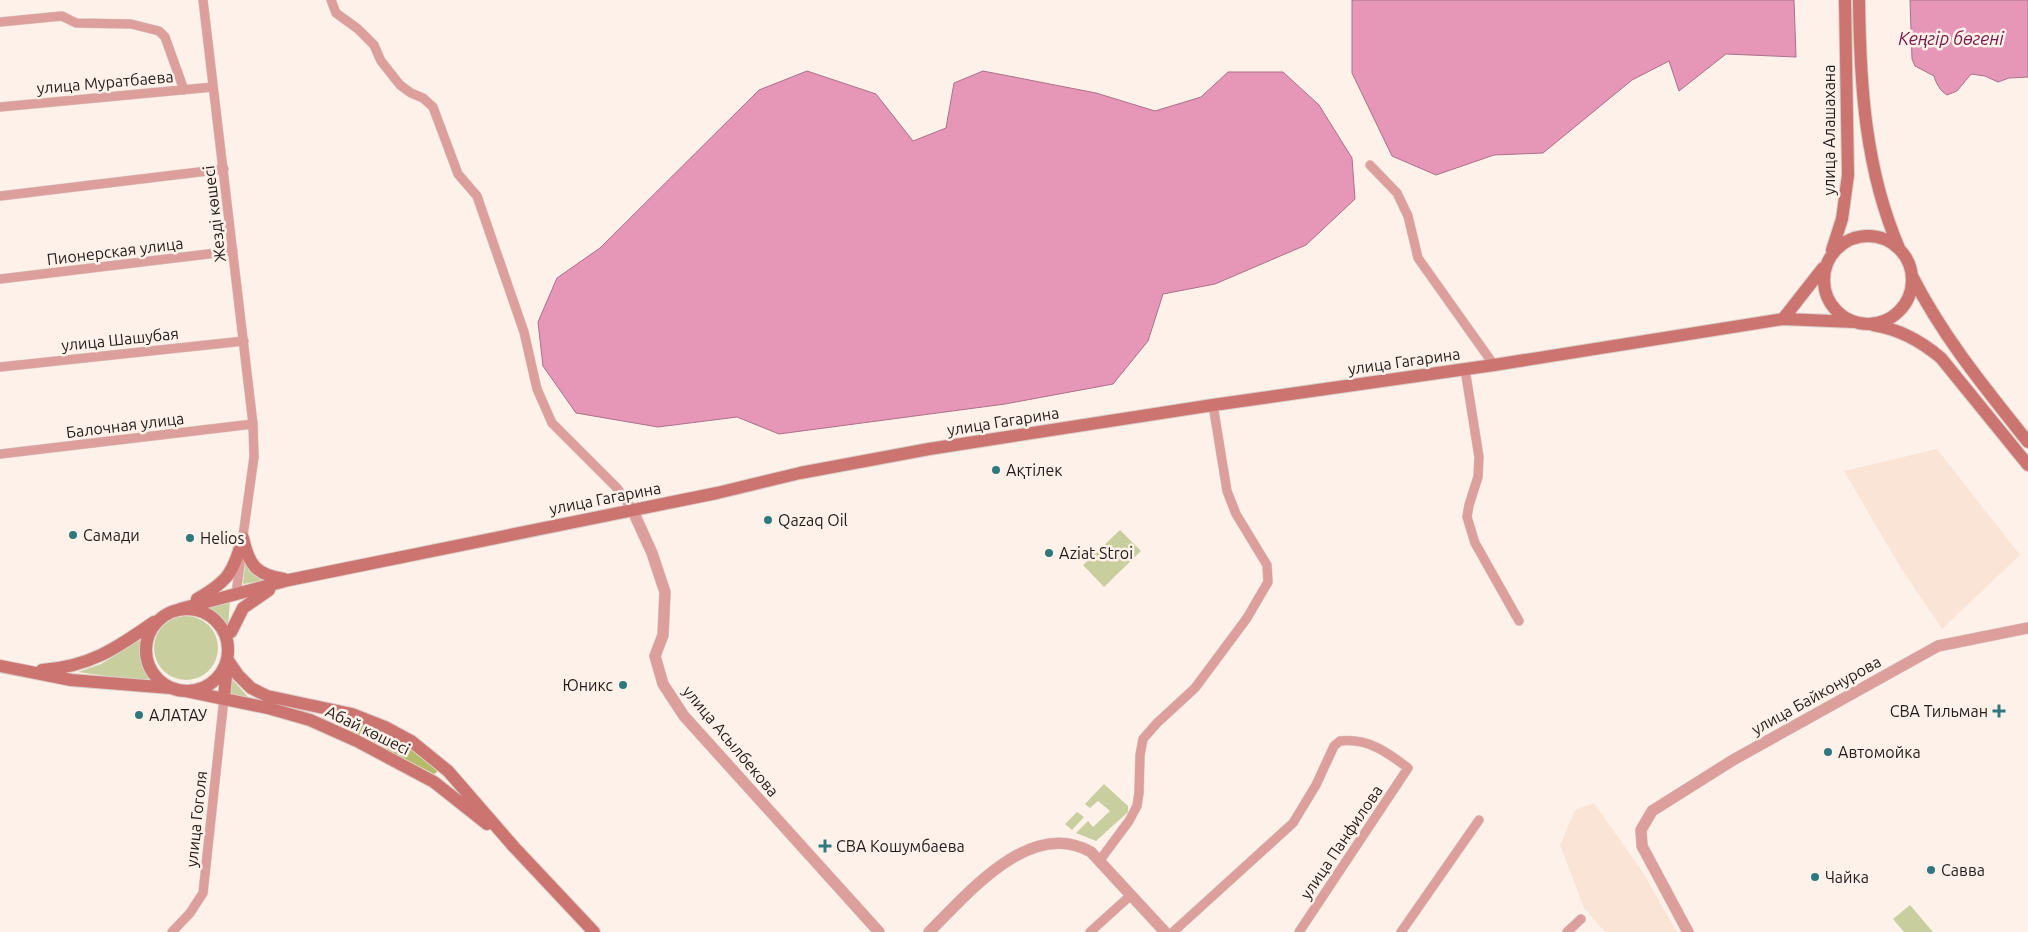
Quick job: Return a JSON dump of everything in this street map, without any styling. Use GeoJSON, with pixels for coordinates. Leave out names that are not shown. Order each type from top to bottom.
{"type":"FeatureCollection","features":[{"type":"Feature","properties":{"kind":"main road","name":"улица Алашахана"},"geometry":{"type":"LineString","coordinates":[[1828,260],[1842,219],[1848,175],[1845,0]]}},
{"type":"Feature","properties":{"kind":"main road","name":"улица Алашахана"},"geometry":{"type":"LineString","coordinates":[[1859,0],[1861,70],[1869,152],[1883,207],[1900,250]]}},
{"type":"Feature","properties":{"kind":"main road"},"geometry":{"type":"LineString","coordinates":[[1783,319],[1842,243],[1862,235],[1884,238],[1900,250],[1936,320],[1963,360],[2028,442]]}},
{"type":"Feature","properties":{"kind":"main road"},"geometry":{"type":"LineString","coordinates":[[1828,260],[1823,282],[1829,302],[1845,318],[1894,330],[1916,340],[1938,355],[2028,465]]}},
{"type":"Feature","properties":{"kind":"main road"},"geometry":{"type":"LineString","coordinates":[[1860,323],[1882,322],[1896,314],[1909,296],[1912,276]]}},
{"type":"Feature","properties":{"kind":"main road","name":"улица Гагарина"},"geometry":{"type":"LineString","coordinates":[[180,609],[289,580],[717,493],[800,473],[920,450],[1494,365],[1783,319],[1860,323]]}},
{"type":"Feature","properties":{"kind":"main road"},"geometry":{"type":"LineString","coordinates":[[243,538],[246,554],[254,566],[270,577],[289,580]]}},
{"type":"Feature","properties":{"kind":"main road"},"geometry":{"type":"LineString","coordinates":[[27,671],[76,666],[98,658],[120,646],[160,618],[180,609],[224,583],[233,568],[243,538]]}},
{"type":"Feature","properties":{"kind":"main road"},"geometry":{"type":"LineString","coordinates":[[231,632],[243,608],[251,601],[289,580]]}},
{"type":"Feature","properties":{"kind":"main road"},"geometry":{"type":"LineString","coordinates":[[224,698],[236,594]]}},
{"type":"Feature","properties":{"kind":"main road"},"geometry":{"type":"LineString","coordinates":[[160,618],[152,627],[147,638],[146,651],[148,663],[158,678],[179,690],[197,690],[217,679],[228,655],[222,627],[214,618],[204,612],[180,609]]}},
{"type":"Feature","properties":{"kind":"main road","name":"Абай көшесі"},"geometry":{"type":"LineString","coordinates":[[228,655],[238,675],[251,688],[268,696],[352,714],[385,727],[411,742],[448,771],[514,847],[593,932]]}},
{"type":"Feature","properties":{"kind":"main road","name":"Абай көшесі"},"geometry":{"type":"LineString","coordinates":[[0,666],[71,680],[179,690],[224,698],[310,720],[402,764],[434,782],[514,847]]}},
{"type":"Feature","properties":{"kind":"street","name":"Жезді көшесі"},"geometry":{"type":"LineString","coordinates":[[203,0],[253,424],[254,457],[236,594]]}},
{"type":"Feature","properties":{"kind":"street"},"geometry":{"type":"LineString","coordinates":[[331,0],[336,13],[358,29],[374,45],[389,74],[411,94],[423,98],[433,107],[458,174],[477,196],[524,332],[537,389],[552,422],[617,488],[632,509]]}},
{"type":"Feature","properties":{"kind":"street"},"geometry":{"type":"LineString","coordinates":[[0,22],[62,16],[76,23],[131,24],[159,31],[165,37],[184,90]]}},
{"type":"Feature","properties":{"kind":"street","name":"улица Муратбаева"},"geometry":{"type":"LineString","coordinates":[[0,107],[213,86]]}},
{"type":"Feature","properties":{"kind":"street"},"geometry":{"type":"LineString","coordinates":[[1370,165],[1397,193],[1408,216],[1418,258],[1494,365]]}},
{"type":"Feature","properties":{"kind":"street"},"geometry":{"type":"LineString","coordinates":[[0,196],[224,169]]}},
{"type":"Feature","properties":{"kind":"street","name":"Пионерская улица"},"geometry":{"type":"LineString","coordinates":[[0,279],[233,251]]}},
{"type":"Feature","properties":{"kind":"street","name":"улица Шашубая"},"geometry":{"type":"LineString","coordinates":[[0,367],[244,341]]}},
{"type":"Feature","properties":{"kind":"street"},"geometry":{"type":"LineString","coordinates":[[1465,369],[1479,457],[1478,477],[1467,517],[1475,543],[1518,621]]}},
{"type":"Feature","properties":{"kind":"street"},"geometry":{"type":"LineString","coordinates":[[1100,860],[1124,828],[1137,806],[1140,755],[1143,739],[1157,723],[1196,688],[1247,618],[1268,582],[1267,565],[1236,514],[1227,491],[1214,405]]}},
{"type":"Feature","properties":{"kind":"street","name":"Балочная улица"},"geometry":{"type":"LineString","coordinates":[[0,454],[253,424]]}},
{"type":"Feature","properties":{"kind":"street","name":"улица Асылбекова"},"geometry":{"type":"LineString","coordinates":[[632,509],[652,553],[665,592],[663,635],[655,656],[663,684],[684,716],[879,932]]}},
{"type":"Feature","properties":{"kind":"street","name":"улица Байконурова"},"geometry":{"type":"LineString","coordinates":[[1688,932],[1646,857],[1642,846],[1641,830],[1652,811],[1733,760],[1938,646],[2028,628]]}},
{"type":"Feature","properties":{"kind":"street","name":"улица Гоголя"},"geometry":{"type":"LineString","coordinates":[[172,932],[190,913],[203,893],[224,698]]}},
{"type":"Feature","properties":{"kind":"street","name":"улица Панфилова"},"geometry":{"type":"LineString","coordinates":[[1173,932],[1293,823],[1316,785],[1334,746],[1340,741],[1369,744],[1383,749],[1408,768],[1299,932]]}},
{"type":"Feature","properties":{"kind":"street"},"geometry":{"type":"LineString","coordinates":[[1401,932],[1479,820]]}},
{"type":"Feature","properties":{"kind":"street"},"geometry":{"type":"LineString","coordinates":[[929,932],[1008,859],[1043,846],[1059,844],[1082,846],[1100,860],[1165,932]]}},
{"type":"Feature","properties":{"kind":"street"},"geometry":{"type":"LineString","coordinates":[[1090,932],[1131,896]]}},
{"type":"Feature","properties":{"kind":"street"},"geometry":{"type":"LineString","coordinates":[[1567,932],[1581,919]]}},
{"type":"Feature","properties":{"kind":"shaded area"},"geometry":{"type":"Polygon","coordinates":[[[1937,449],[2020,555],[1942,629],[1899,565],[1844,471],[1937,449]]]}},
{"type":"Feature","properties":{"kind":"shaded area"},"geometry":{"type":"Polygon","coordinates":[[[1594,803],[1642,871],[1677,932],[1605,932],[1584,908],[1560,845],[1575,810],[1594,803]]]}},
{"type":"Feature","properties":{"kind":"green space"},"geometry":{"type":"Polygon","coordinates":[[[1120,530],[1141,551],[1104,587],[1083,565],[1120,530]]]}},
{"type":"Feature","properties":{"kind":"green space"},"geometry":{"type":"Polygon","coordinates":[[[245,564],[263,581],[243,584],[245,564]]]}},
{"type":"Feature","properties":{"kind":"green space"},"geometry":{"type":"Polygon","coordinates":[[[230,600],[228,628],[204,606],[230,600]]]}},
{"type":"Feature","properties":{"kind":"green space"},"geometry":{"type":"Polygon","coordinates":[[[186,616],[204,621],[209,625],[213,630],[218,648],[213,666],[209,671],[204,675],[186,680],[168,675],[163,671],[159,666],[154,648],[159,630],[163,625],[168,621],[186,616]]]}},
{"type":"Feature","properties":{"kind":"green space"},"geometry":{"type":"Polygon","coordinates":[[[140,640],[141,663],[154,683],[78,672],[101,664],[140,640]]]}},
{"type":"Feature","properties":{"kind":"green space"},"geometry":{"type":"Polygon","coordinates":[[[231,678],[249,698],[230,695],[231,678]]]}},
{"type":"Feature","properties":{"kind":"green space"},"geometry":{"type":"Polygon","coordinates":[[[346,718],[371,727],[395,739],[417,753],[438,770],[434,774],[345,729],[341,722],[346,718]]]}},
{"type":"Feature","properties":{"kind":"green space"},"geometry":{"type":"Polygon","coordinates":[[[1104,784],[1128,806],[1128,812],[1096,841],[1076,833],[1088,821],[1093,827],[1110,811],[1098,801],[1090,808],[1085,804],[1104,784]]]}},
{"type":"Feature","properties":{"kind":"green space"},"geometry":{"type":"Polygon","coordinates":[[[1077,812],[1084,817],[1072,830],[1065,824],[1077,812]]]}},
{"type":"Feature","properties":{"kind":"green space"},"geometry":{"type":"Polygon","coordinates":[[[1910,905],[1933,932],[1904,932],[1893,919],[1910,905]]]}},
{"type":"Feature","properties":{"kind":"water"},"geometry":{"type":"Polygon","coordinates":[[[1352,0],[1794,0],[1796,57],[1726,54],[1679,91],[1669,61],[1632,80],[1543,153],[1494,155],[1436,175],[1392,156],[1352,73],[1352,0]]]}},
{"type":"Feature","properties":{"kind":"water","name":"Кеңгір бөгені"},"geometry":{"type":"Polygon","coordinates":[[[1910,0],[2028,0],[2028,77],[2009,78],[1998,82],[1985,76],[1971,74],[1957,91],[1947,95],[1939,87],[1934,76],[1915,66],[1912,59],[1910,0]]]}},
{"type":"Feature","properties":{"kind":"water"},"geometry":{"type":"Polygon","coordinates":[[[807,71],[876,94],[913,141],[946,128],[954,83],[983,71],[1096,93],[1155,111],[1201,97],[1228,72],[1283,72],[1319,105],[1352,158],[1355,199],[1306,245],[1215,284],[1163,294],[1148,341],[1113,384],[1005,404],[779,434],[737,417],[658,427],[576,413],[543,366],[538,322],[557,278],[600,248],[759,90],[807,71]]]}},
{"type":"Feature","properties":{"kind":"place","name":"Ақтілек"},"geometry":{"type":"Point","coordinates":[996,470]}},
{"type":"Feature","properties":{"kind":"place","name":"Qazaq Oil"},"geometry":{"type":"Point","coordinates":[768,520]}},
{"type":"Feature","properties":{"kind":"place","name":"Самади"},"geometry":{"type":"Point","coordinates":[73,535]}},
{"type":"Feature","properties":{"kind":"place","name":"Helios"},"geometry":{"type":"Point","coordinates":[190,538]}},
{"type":"Feature","properties":{"kind":"place","name":"Aziat Stroi"},"geometry":{"type":"Point","coordinates":[1049,553]}},
{"type":"Feature","properties":{"kind":"place","name":"Юникс"},"geometry":{"type":"Point","coordinates":[623,685]}},
{"type":"Feature","properties":{"kind":"place","name":"СВА Тильман"},"geometry":{"type":"Point","coordinates":[1999,711]}},
{"type":"Feature","properties":{"kind":"place","name":"АЛАТАУ"},"geometry":{"type":"Point","coordinates":[139,715]}},
{"type":"Feature","properties":{"kind":"place","name":"Автомойка"},"geometry":{"type":"Point","coordinates":[1828,752]}},
{"type":"Feature","properties":{"kind":"place","name":"СВА Кошумбаева"},"geometry":{"type":"Point","coordinates":[825,846]}},
{"type":"Feature","properties":{"kind":"place","name":"Савва"},"geometry":{"type":"Point","coordinates":[1931,870]}},
{"type":"Feature","properties":{"kind":"place","name":"Чайка"},"geometry":{"type":"Point","coordinates":[1815,877]}}]}
